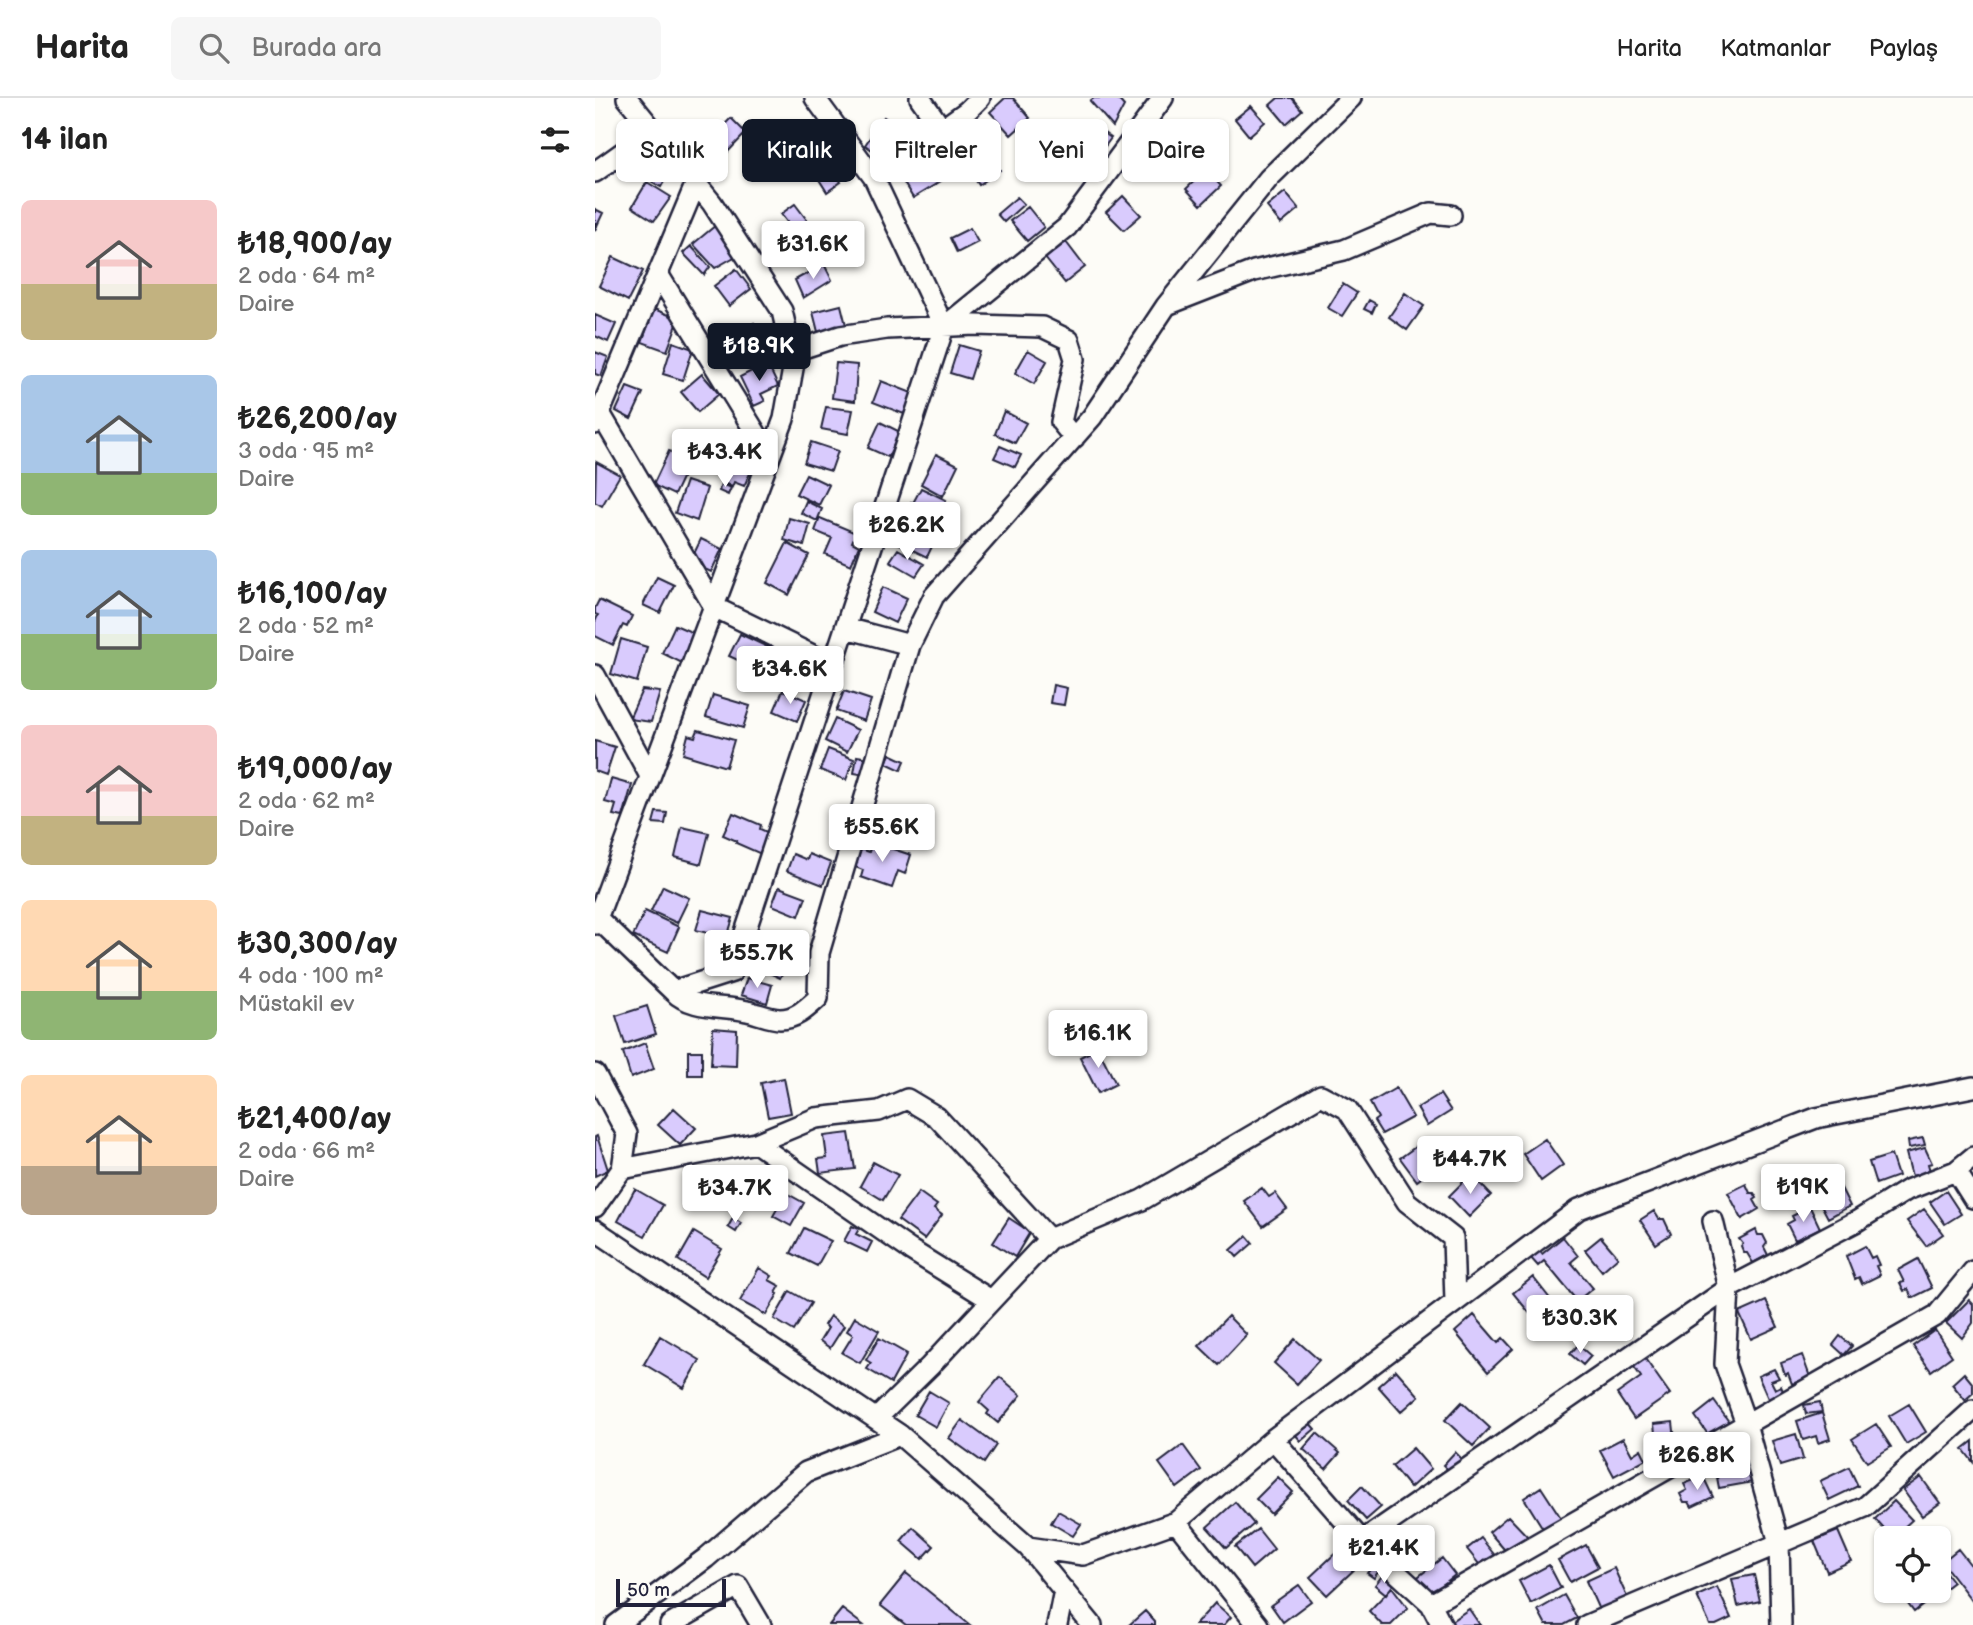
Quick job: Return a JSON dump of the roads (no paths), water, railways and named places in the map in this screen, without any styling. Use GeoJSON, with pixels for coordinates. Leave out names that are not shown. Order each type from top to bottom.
{"type":"FeatureCollection","features":[{"type":"Feature","properties":{"kind":"street"},"geometry":{"type":"LineString","coordinates":[[627,98],[645,119]]}},
{"type":"Feature","properties":{"kind":"street"},"geometry":{"type":"LineString","coordinates":[[815,98],[870,173]]}},
{"type":"Feature","properties":{"kind":"street"},"geometry":{"type":"LineString","coordinates":[[919,98],[935,119]]}},
{"type":"Feature","properties":{"kind":"street"},"geometry":{"type":"LineString","coordinates":[[956,119],[979,98]]}},
{"type":"Feature","properties":{"kind":"street"},"geometry":{"type":"LineString","coordinates":[[673,990],[732,972],[944,327],[1067,227],[1163,98]]}},
{"type":"Feature","properties":{"kind":"street"},"geometry":{"type":"LineString","coordinates":[[833,665],[713,607],[597,416],[696,183],[712,202],[782,311],[794,363],[784,419],[713,607],[596,920],[679,997],[700,1005],[745,1010],[780,1019],[801,1014],[818,998],[818,953],[910,645],[934,596],[1092,417],[1166,306],[1269,178],[1351,98]]}},
{"type":"Feature","properties":{"kind":"street"},"geometry":{"type":"LineString","coordinates":[[595,172],[616,157]]}},
{"type":"Feature","properties":{"kind":"street"},"geometry":{"type":"LineString","coordinates":[[876,182],[944,327]]}},
{"type":"Feature","properties":{"kind":"street"},"geometry":{"type":"LineString","coordinates":[[1166,306],[1254,271],[1344,250],[1431,213],[1451,215]]}},
{"type":"Feature","properties":{"kind":"street"},"geometry":{"type":"LineString","coordinates":[[658,274],[770,456]]}},
{"type":"Feature","properties":{"kind":"street"},"geometry":{"type":"LineString","coordinates":[[791,352],[840,335],[887,329],[975,325],[1042,327],[1069,340],[1075,359],[1061,422],[1074,438]]}},
{"type":"Feature","properties":{"kind":"street"},"geometry":{"type":"LineString","coordinates":[[846,628],[910,645]]}},
{"type":"Feature","properties":{"kind":"street"},"geometry":{"type":"LineString","coordinates":[[595,675],[650,776]]}},
{"type":"Feature","properties":{"kind":"street"},"geometry":{"type":"LineString","coordinates":[[595,1074],[627,1134],[622,1169],[595,1207]]}},
{"type":"Feature","properties":{"kind":"street"},"geometry":{"type":"LineString","coordinates":[[1028,1547],[1083,1555],[1176,1522],[1273,1440],[1579,1209],[1816,1118],[1973,1087]]}},
{"type":"Feature","properties":{"kind":"street"},"geometry":{"type":"LineString","coordinates":[[876,1419],[930,1366],[1049,1239],[1142,1200],[1321,1095],[1347,1109],[1407,1202],[1453,1238],[1455,1302]]}},
{"type":"Feature","properties":{"kind":"street"},"geometry":{"type":"LineString","coordinates":[[622,1169],[756,1143],[816,1118],[879,1111],[908,1099],[937,1117],[1049,1239]]}},
{"type":"Feature","properties":{"kind":"street"},"geometry":{"type":"LineString","coordinates":[[756,1143],[909,1249],[991,1300]]}},
{"type":"Feature","properties":{"kind":"street"},"geometry":{"type":"LineString","coordinates":[[1362,1541],[1729,1288],[1857,1221],[1907,1190],[1956,1171],[1973,1157]]}},
{"type":"Feature","properties":{"kind":"street"},"geometry":{"type":"LineString","coordinates":[[1956,1171],[1973,1198]]}},
{"type":"Feature","properties":{"kind":"street"},"geometry":{"type":"LineString","coordinates":[[1713,1221],[1729,1288],[1725,1364],[1746,1424],[1779,1543],[1781,1625]]}},
{"type":"Feature","properties":{"kind":"street"},"geometry":{"type":"LineString","coordinates":[[595,1230],[900,1435],[1028,1547],[1091,1625]]}},
{"type":"Feature","properties":{"kind":"street"},"geometry":{"type":"LineString","coordinates":[[1431,1604],[1937,1315],[1973,1271]]}},
{"type":"Feature","properties":{"kind":"street"},"geometry":{"type":"LineString","coordinates":[[1587,1625],[1865,1507],[1973,1410]]}},
{"type":"Feature","properties":{"kind":"street"},"geometry":{"type":"LineString","coordinates":[[616,1625],[706,1558],[806,1472],[900,1435]]}},
{"type":"Feature","properties":{"kind":"street"},"geometry":{"type":"LineString","coordinates":[[1273,1440],[1362,1541],[1431,1604],[1442,1625]]}},
{"type":"Feature","properties":{"kind":"street"},"geometry":{"type":"LineString","coordinates":[[1176,1522],[1258,1625]]}},
{"type":"Feature","properties":{"kind":"street"},"geometry":{"type":"LineString","coordinates":[[670,1625],[738,1586],[761,1625]]}},
{"type":"Feature","properties":{"kind":"street"},"geometry":{"type":"LineString","coordinates":[[1057,1625],[1064,1590]]}}]}
